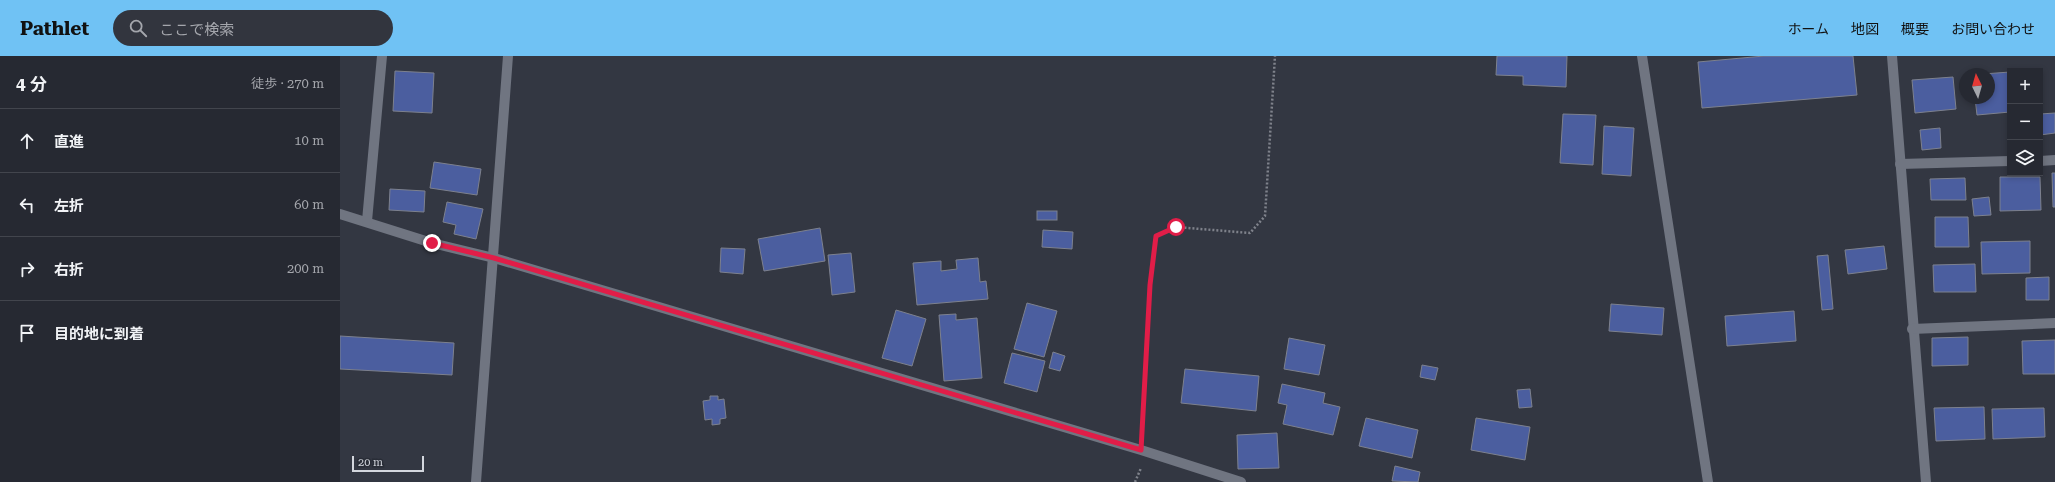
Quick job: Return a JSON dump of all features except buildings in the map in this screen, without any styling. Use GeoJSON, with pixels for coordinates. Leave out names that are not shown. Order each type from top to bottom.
{"type":"FeatureCollection","features":[{"type":"Feature","properties":{"kind":"street"},"geometry":{"type":"LineString","coordinates":[[367,221],[382,56]]}},
{"type":"Feature","properties":{"kind":"street"},"geometry":{"type":"LineString","coordinates":[[476,482],[508,56]]}},
{"type":"Feature","properties":{"kind":"street"},"geometry":{"type":"LineString","coordinates":[[1642,56],[1708,482]]}},
{"type":"Feature","properties":{"kind":"street"},"geometry":{"type":"LineString","coordinates":[[1892,56],[1912,328],[1926,482]]}},
{"type":"Feature","properties":{"kind":"street"},"geometry":{"type":"LineString","coordinates":[[2043,161],[2055,160]]}},
{"type":"Feature","properties":{"kind":"street"},"geometry":{"type":"LineString","coordinates":[[1900,164],[2007,161]]}},
{"type":"Feature","properties":{"kind":"street"},"geometry":{"type":"LineString","coordinates":[[340,214],[367,221],[432,243],[494,258],[1141,450],[1241,482]]}},
{"type":"Feature","properties":{"kind":"street"},"geometry":{"type":"LineString","coordinates":[[1912,328],[2055,323]]}},
{"type":"Feature","properties":{"kind":"path"},"geometry":{"type":"LineString","coordinates":[[1141,450],[1150,285],[1156,236],[1176,227],[1250,233],[1265,216],[1276,56]]}},
{"type":"Feature","properties":{"kind":"route"},"geometry":{"type":"LineString","coordinates":[[432,243],[494,258],[1141,450],[1150,285],[1156,236],[1176,227]]}}]}
